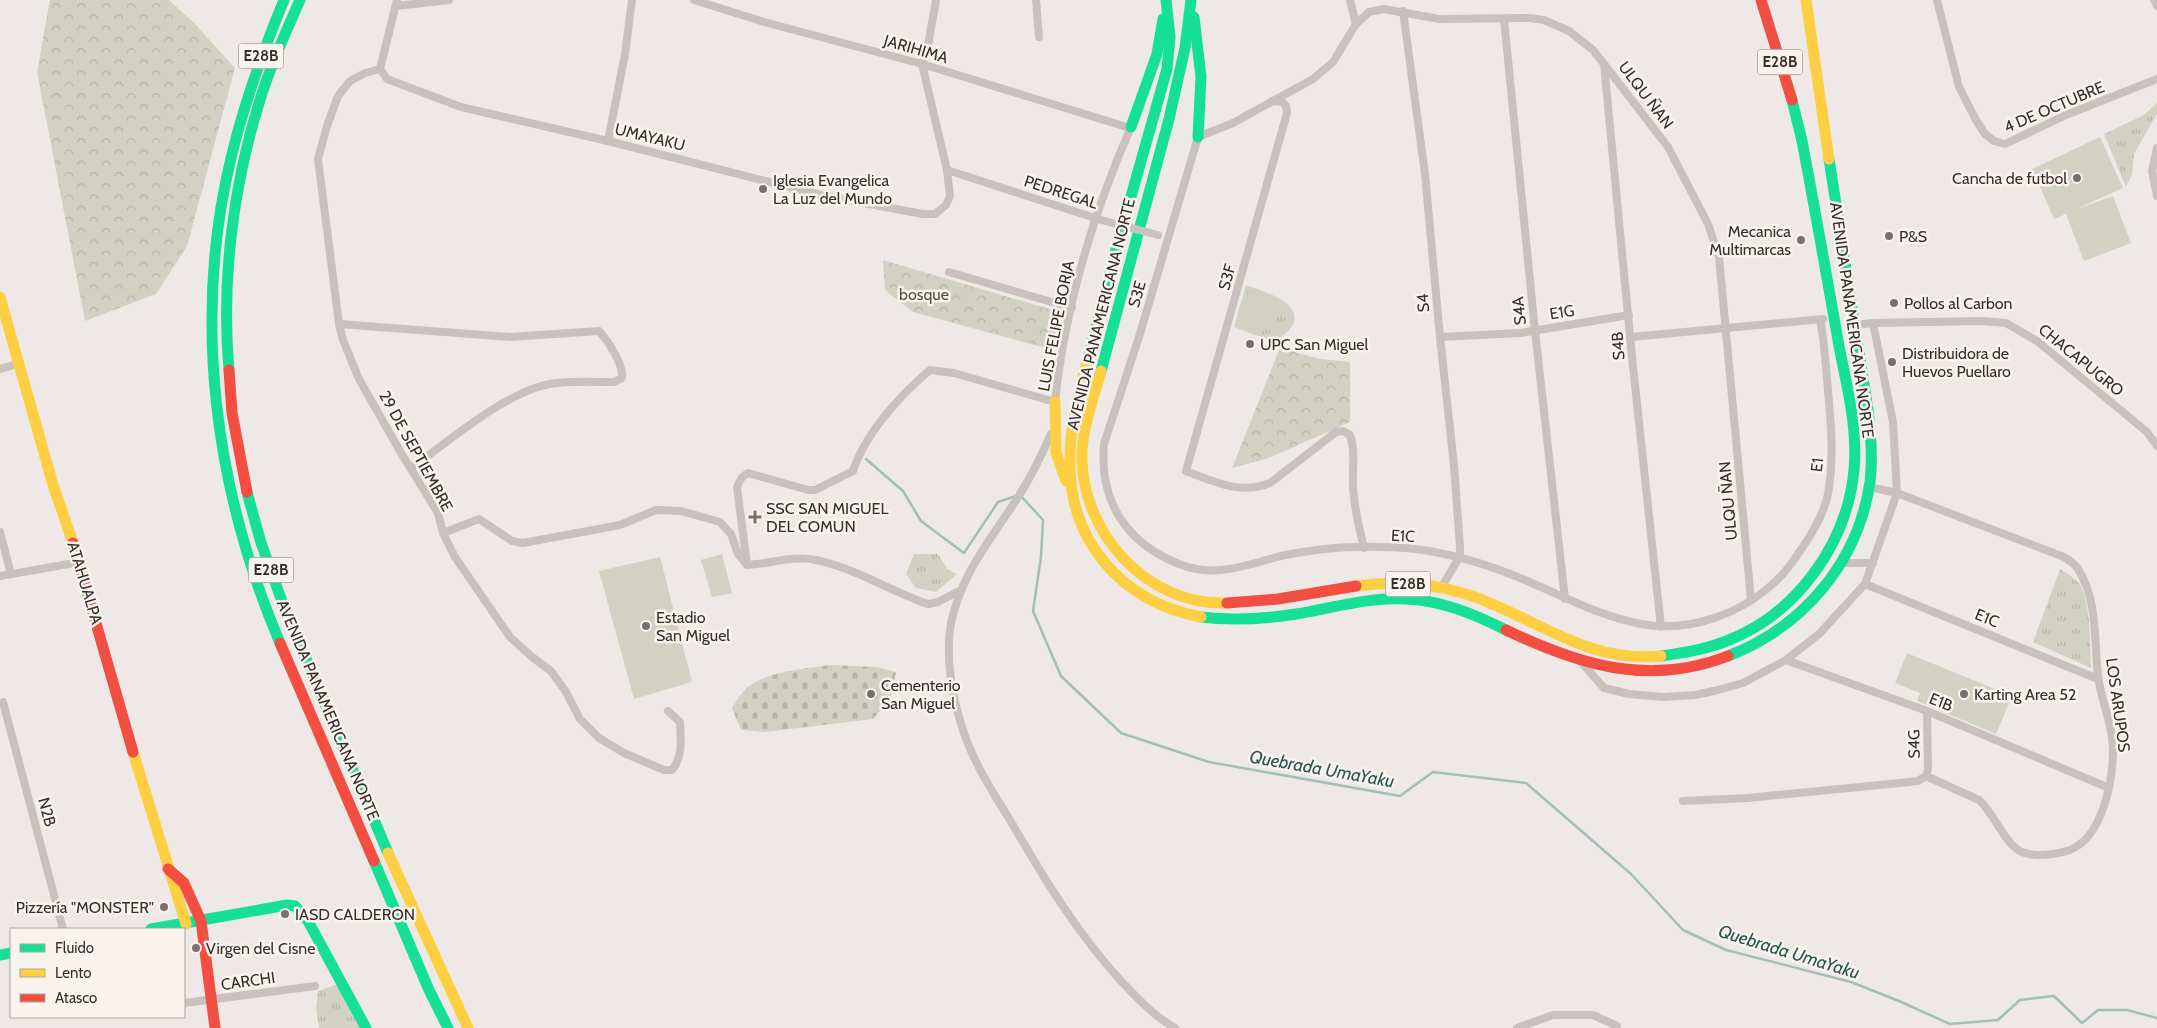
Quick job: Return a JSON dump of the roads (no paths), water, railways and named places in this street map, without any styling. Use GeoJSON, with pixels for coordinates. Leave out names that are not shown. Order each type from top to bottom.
{"type":"FeatureCollection","features":[{"type":"Feature","properties":{"kind":"main road","name":"AVENIDA PANAMERICANA NORTE"},"geometry":{"type":"LineString","coordinates":[[284,0],[260,60],[242,113],[222,199],[215,255],[211,326],[216,404],[230,488],[249,559],[269,617],[429,990],[448,1028]]}},
{"type":"Feature","properties":{"kind":"main road","name":"AVENIDA PANAMERICANA NORTE"},"geometry":{"type":"LineString","coordinates":[[300,0],[267,82],[256,115],[249,142],[232,235],[227,325],[231,392],[240,462],[258,532],[287,616],[358,778],[399,878],[468,1028]]}},
{"type":"Feature","properties":{"kind":"main road","name":"AVENIDA PANAMERICANA NORTE"},"geometry":{"type":"LineString","coordinates":[[1191,3],[1185,48],[1169,119],[1141,218],[1085,433],[1082,452],[1083,471],[1098,523],[1114,549],[1144,578],[1174,593],[1200,601],[1254,603],[1364,584],[1412,584],[1441,588],[1483,600],[1537,627],[1589,649],[1636,657],[1674,655],[1706,649],[1743,633],[1772,616],[1794,599],[1816,573],[1840,529],[1849,499],[1854,471],[1854,440],[1835,318],[1798,125],[1761,0]]}},
{"type":"Feature","properties":{"kind":"main road","name":"AVENIDA PANAMERICANA NORTE"},"geometry":{"type":"LineString","coordinates":[[1166,2],[1170,27],[1169,64],[1148,145],[1126,214],[1077,397],[1069,448],[1068,468],[1072,491],[1084,532],[1092,546],[1125,584],[1147,600],[1183,615],[1216,620],[1250,620],[1350,602],[1414,599],[1463,611],[1498,624],[1538,645],[1565,656],[1606,668],[1664,672],[1700,666],[1747,648],[1785,627],[1818,596],[1842,563],[1863,516],[1871,468],[1870,427],[1822,120],[1806,0]]}},
{"type":"Feature","properties":{"kind":"main road"},"geometry":{"type":"LineString","coordinates":[[1130,127],[1157,54],[1166,2]]}},
{"type":"Feature","properties":{"kind":"main road"},"geometry":{"type":"LineString","coordinates":[[1191,3],[1202,67],[1202,100],[1198,137]]}},
{"type":"Feature","properties":{"kind":"main road","name":"ATAHUALPA"},"geometry":{"type":"LineString","coordinates":[[0,297],[18,364],[44,444],[53,485],[80,562],[168,869],[186,924]]}},
{"type":"Feature","properties":{"kind":"main road"},"geometry":{"type":"LineString","coordinates":[[1054,402],[1054,427],[1058,463],[1062,476],[1072,491]]}},
{"type":"Feature","properties":{"kind":"main road","name":"ATAHUALPA"},"geometry":{"type":"LineString","coordinates":[[168,869],[184,883],[202,921],[215,1028]]}},
{"type":"Feature","properties":{"kind":"main road"},"geometry":{"type":"LineString","coordinates":[[158,928],[287,905],[295,906],[308,921],[366,1028]]}},
{"type":"Feature","properties":{"kind":"street"},"geometry":{"type":"LineString","coordinates":[[380,69],[397,3],[449,0]]}},
{"type":"Feature","properties":{"kind":"street"},"geometry":{"type":"LineString","coordinates":[[608,141],[625,54],[632,0]]}},
{"type":"Feature","properties":{"kind":"street","name":"JARIHIMA"},"geometry":{"type":"LineString","coordinates":[[694,0],[764,22],[922,64],[1130,127]]}},
{"type":"Feature","properties":{"kind":"street"},"geometry":{"type":"LineString","coordinates":[[936,0],[928,45],[922,64],[947,170]]}},
{"type":"Feature","properties":{"kind":"street"},"geometry":{"type":"LineString","coordinates":[[1036,0],[1039,37]]}},
{"type":"Feature","properties":{"kind":"street"},"geometry":{"type":"LineString","coordinates":[[1350,0],[1356,24]]}},
{"type":"Feature","properties":{"kind":"street","name":"4 DE OCTUBRE"},"geometry":{"type":"LineString","coordinates":[[1937,0],[1959,87],[1985,134],[1994,141],[2005,144],[2066,116],[2157,79]]}},
{"type":"Feature","properties":{"kind":"street"},"geometry":{"type":"LineString","coordinates":[[2154,0],[2157,6]]}},
{"type":"Feature","properties":{"kind":"street","name":"ULQU ÑAN"},"geometry":{"type":"LineString","coordinates":[[1198,137],[1233,123],[1313,79],[1333,62],[1356,24],[1369,12],[1384,8],[1439,19],[1544,20],[1569,31],[1593,50],[1668,147],[1708,224],[1719,257],[1751,600]]}},
{"type":"Feature","properties":{"kind":"street","name":"S4"},"geometry":{"type":"LineString","coordinates":[[1403,11],[1425,174],[1454,465],[1460,556]]}},
{"type":"Feature","properties":{"kind":"street","name":"S4A"},"geometry":{"type":"LineString","coordinates":[[1504,19],[1535,331],[1565,599]]}},
{"type":"Feature","properties":{"kind":"street","name":"S4B"},"geometry":{"type":"LineString","coordinates":[[1604,64],[1661,627]]}},
{"type":"Feature","properties":{"kind":"street","name":"UMAYAKU"},"geometry":{"type":"LineString","coordinates":[[380,69],[387,79],[460,107],[608,141],[821,195],[923,214],[935,214],[946,206],[950,196],[947,170]]}},
{"type":"Feature","properties":{"kind":"street","name":"29 DE SEPTIEMBRE"},"geometry":{"type":"LineString","coordinates":[[380,69],[365,73],[350,81],[338,96],[318,159],[339,324],[343,340],[359,379],[438,513],[443,533],[455,557],[510,636],[532,657],[551,671],[566,692],[580,718],[599,738],[624,753],[664,770],[672,770],[677,764],[680,751],[680,722],[668,711]]}},
{"type":"Feature","properties":{"kind":"street","name":"S3F"},"geometry":{"type":"LineString","coordinates":[[1272,101],[1282,102],[1286,106],[1287,113],[1186,471],[1218,484],[1243,489],[1258,488],[1270,483],[1336,432],[1343,431],[1350,435],[1353,443],[1353,487],[1364,548]]}},
{"type":"Feature","properties":{"kind":"street","name":"LUIS FELIPE BORJA"},"geometry":{"type":"LineString","coordinates":[[747,565],[737,487],[742,477],[748,473],[815,490],[853,471],[858,454],[871,435],[902,396],[930,370],[954,373],[1054,402],[1059,360],[1072,308],[1098,219],[1130,127]]}},
{"type":"Feature","properties":{"kind":"street","name":"S3E"},"geometry":{"type":"LineString","coordinates":[[1103,458],[1104,444],[1139,337],[1198,137]]}},
{"type":"Feature","properties":{"kind":"street"},"geometry":{"type":"LineString","coordinates":[[2157,148],[2152,171],[2157,196]]}},
{"type":"Feature","properties":{"kind":"street","name":"PEDREGAL"},"geometry":{"type":"LineString","coordinates":[[947,170],[1098,219],[1168,237]]}},
{"type":"Feature","properties":{"kind":"street"},"geometry":{"type":"LineString","coordinates":[[949,272],[1072,308]]}},
{"type":"Feature","properties":{"kind":"street","name":"E1G"},"geometry":{"type":"LineString","coordinates":[[1440,337],[1535,331],[1629,316]]}},
{"type":"Feature","properties":{"kind":"street"},"geometry":{"type":"LineString","coordinates":[[1631,337],[1835,318]]}},
{"type":"Feature","properties":{"kind":"street","name":"E1"},"geometry":{"type":"LineString","coordinates":[[1751,600],[1778,579],[1799,552],[1810,536],[1828,495],[1833,446],[1820,320]]}},
{"type":"Feature","properties":{"kind":"street","name":"CHACAPUGRO"},"geometry":{"type":"LineString","coordinates":[[1855,325],[1873,322],[1982,321],[2006,323],[2037,341],[2147,432],[2157,446]]}},
{"type":"Feature","properties":{"kind":"street"},"geometry":{"type":"LineString","coordinates":[[1578,659],[1604,688],[1629,694],[1695,695],[1718,690],[1756,677],[1786,660],[1818,634],[1865,584],[1874,563],[1897,493],[1893,422],[1873,322]]}},
{"type":"Feature","properties":{"kind":"street"},"geometry":{"type":"LineString","coordinates":[[339,324],[510,337],[599,332],[608,340],[623,372],[622,378],[614,382],[555,383],[528,391],[500,404],[411,468]]}},
{"type":"Feature","properties":{"kind":"street"},"geometry":{"type":"LineString","coordinates":[[0,369],[18,364]]}},
{"type":"Feature","properties":{"kind":"street"},"geometry":{"type":"LineString","coordinates":[[1054,427],[1024,488],[978,554],[960,590],[951,624],[949,676],[962,728],[984,776],[1048,886],[1102,960],[1142,1004],[1175,1028]]}},
{"type":"Feature","properties":{"kind":"street","name":"E1C"},"geometry":{"type":"LineString","coordinates":[[1103,458],[1106,486],[1114,508],[1126,526],[1150,548],[1179,564],[1195,569],[1217,572],[1256,565],[1276,557],[1325,549],[1398,548],[1460,556],[1532,583],[1565,599],[1613,617],[1661,627],[1697,623],[1715,618],[1751,600]]}},
{"type":"Feature","properties":{"kind":"street","name":"LOS ARUPOS"},"geometry":{"type":"LineString","coordinates":[[1869,487],[1897,493],[2064,557],[2077,567],[2086,585],[2091,604],[2098,679],[2109,716],[2113,749],[2109,788],[2099,819],[2083,843],[2065,852],[2034,855],[2021,852],[2013,845],[1986,806],[1979,800],[1926,776]]}},
{"type":"Feature","properties":{"kind":"street"},"geometry":{"type":"LineString","coordinates":[[443,533],[479,519],[512,541],[522,543],[620,525],[656,510],[680,511],[720,522],[731,534],[738,554],[747,565],[766,564],[785,559],[816,560],[855,573],[928,604],[938,602],[960,590]]}},
{"type":"Feature","properties":{"kind":"street"},"geometry":{"type":"LineString","coordinates":[[0,532],[11,574]]}},
{"type":"Feature","properties":{"kind":"street"},"geometry":{"type":"LineString","coordinates":[[1441,588],[1460,556]]}},
{"type":"Feature","properties":{"kind":"street"},"geometry":{"type":"LineString","coordinates":[[0,576],[80,562]]}},
{"type":"Feature","properties":{"kind":"street"},"geometry":{"type":"LineString","coordinates":[[1842,563],[1874,563]]}},
{"type":"Feature","properties":{"kind":"street","name":"E1C"},"geometry":{"type":"LineString","coordinates":[[1865,584],[2098,679]]}},
{"type":"Feature","properties":{"kind":"street","name":"E1B"},"geometry":{"type":"LineString","coordinates":[[1786,660],[1926,710],[2109,788]]}},
{"type":"Feature","properties":{"kind":"street","name":"N2B"},"geometry":{"type":"LineString","coordinates":[[3,702],[63,928]]}},
{"type":"Feature","properties":{"kind":"street","name":"S4G"},"geometry":{"type":"LineString","coordinates":[[1926,710],[1928,769],[1926,776]]}},
{"type":"Feature","properties":{"kind":"street"},"geometry":{"type":"LineString","coordinates":[[1683,801],[1748,798],[1910,782],[1918,781],[1926,776]]}},
{"type":"Feature","properties":{"kind":"street","name":"CARCHI"},"geometry":{"type":"LineString","coordinates":[[185,1003],[315,986]]}},
{"type":"Feature","properties":{"kind":"street"},"geometry":{"type":"LineString","coordinates":[[1517,1028],[1553,1015],[1592,1015],[1618,1026]]}},
{"type":"Feature","properties":{"kind":"waterway","name":"Quebrada UmaYaku"},"geometry":{"type":"LineString","coordinates":[[866,459],[903,491],[921,521],[964,553],[998,502],[1016,496]]}},
{"type":"Feature","properties":{"kind":"waterway","name":"Quebrada UmaYaku"},"geometry":{"type":"LineString","coordinates":[[1021,496],[1043,520],[1041,557],[1033,611],[1061,676],[1121,733],[1209,762],[1400,796],[1433,772],[1526,783],[1631,874],[1683,930],[1726,950],[1851,982],[1950,1024],[1998,1020],[2020,1000],[2054,996],[2082,1023],[2098,1010],[2127,1010],[2157,1018]]}},
{"type":"Feature","properties":{"kind":"place","name":"Cancha de futbol"},"geometry":{"type":"Point","coordinates":[2077,178]}},
{"type":"Feature","properties":{"kind":"place","name":"Iglesia Evangelica La Luz del Mundo"},"geometry":{"type":"Point","coordinates":[763,189]}},
{"type":"Feature","properties":{"kind":"place","name":"P&S"},"geometry":{"type":"Point","coordinates":[1889,236]}},
{"type":"Feature","properties":{"kind":"place","name":"Mecanica Multimarcas"},"geometry":{"type":"Point","coordinates":[1801,240]}},
{"type":"Feature","properties":{"kind":"place","name":"Pollos al Carbon"},"geometry":{"type":"Point","coordinates":[1894,303]}},
{"type":"Feature","properties":{"kind":"place","name":"UPC San Miguel"},"geometry":{"type":"Point","coordinates":[1250,344]}},
{"type":"Feature","properties":{"kind":"place","name":"Distribuidora de Huevos Puellaro"},"geometry":{"type":"Point","coordinates":[1892,362]}},
{"type":"Feature","properties":{"kind":"place","name":"SSC SAN MIGUEL DEL COMUN"},"geometry":{"type":"Point","coordinates":[755,517]}},
{"type":"Feature","properties":{"kind":"place","name":"Estadio San Miguel"},"geometry":{"type":"Point","coordinates":[646,626]}},
{"type":"Feature","properties":{"kind":"place","name":"Cementerio San Miguel"},"geometry":{"type":"Point","coordinates":[871,694]}},
{"type":"Feature","properties":{"kind":"place","name":"Karting Area 52"},"geometry":{"type":"Point","coordinates":[1964,694]}},
{"type":"Feature","properties":{"kind":"place","name":"Pizzería \"MONSTER\""},"geometry":{"type":"Point","coordinates":[164,907]}},
{"type":"Feature","properties":{"kind":"place","name":"IASD CALDERON"},"geometry":{"type":"Point","coordinates":[285,914]}},
{"type":"Feature","properties":{"kind":"place","name":"Virgen del Cisne"},"geometry":{"type":"Point","coordinates":[196,948]}},
{"type":"Feature","properties":{"kind":"park label","name":"bosque"},"geometry":{"type":"Point","coordinates":[924,294]}}]}
